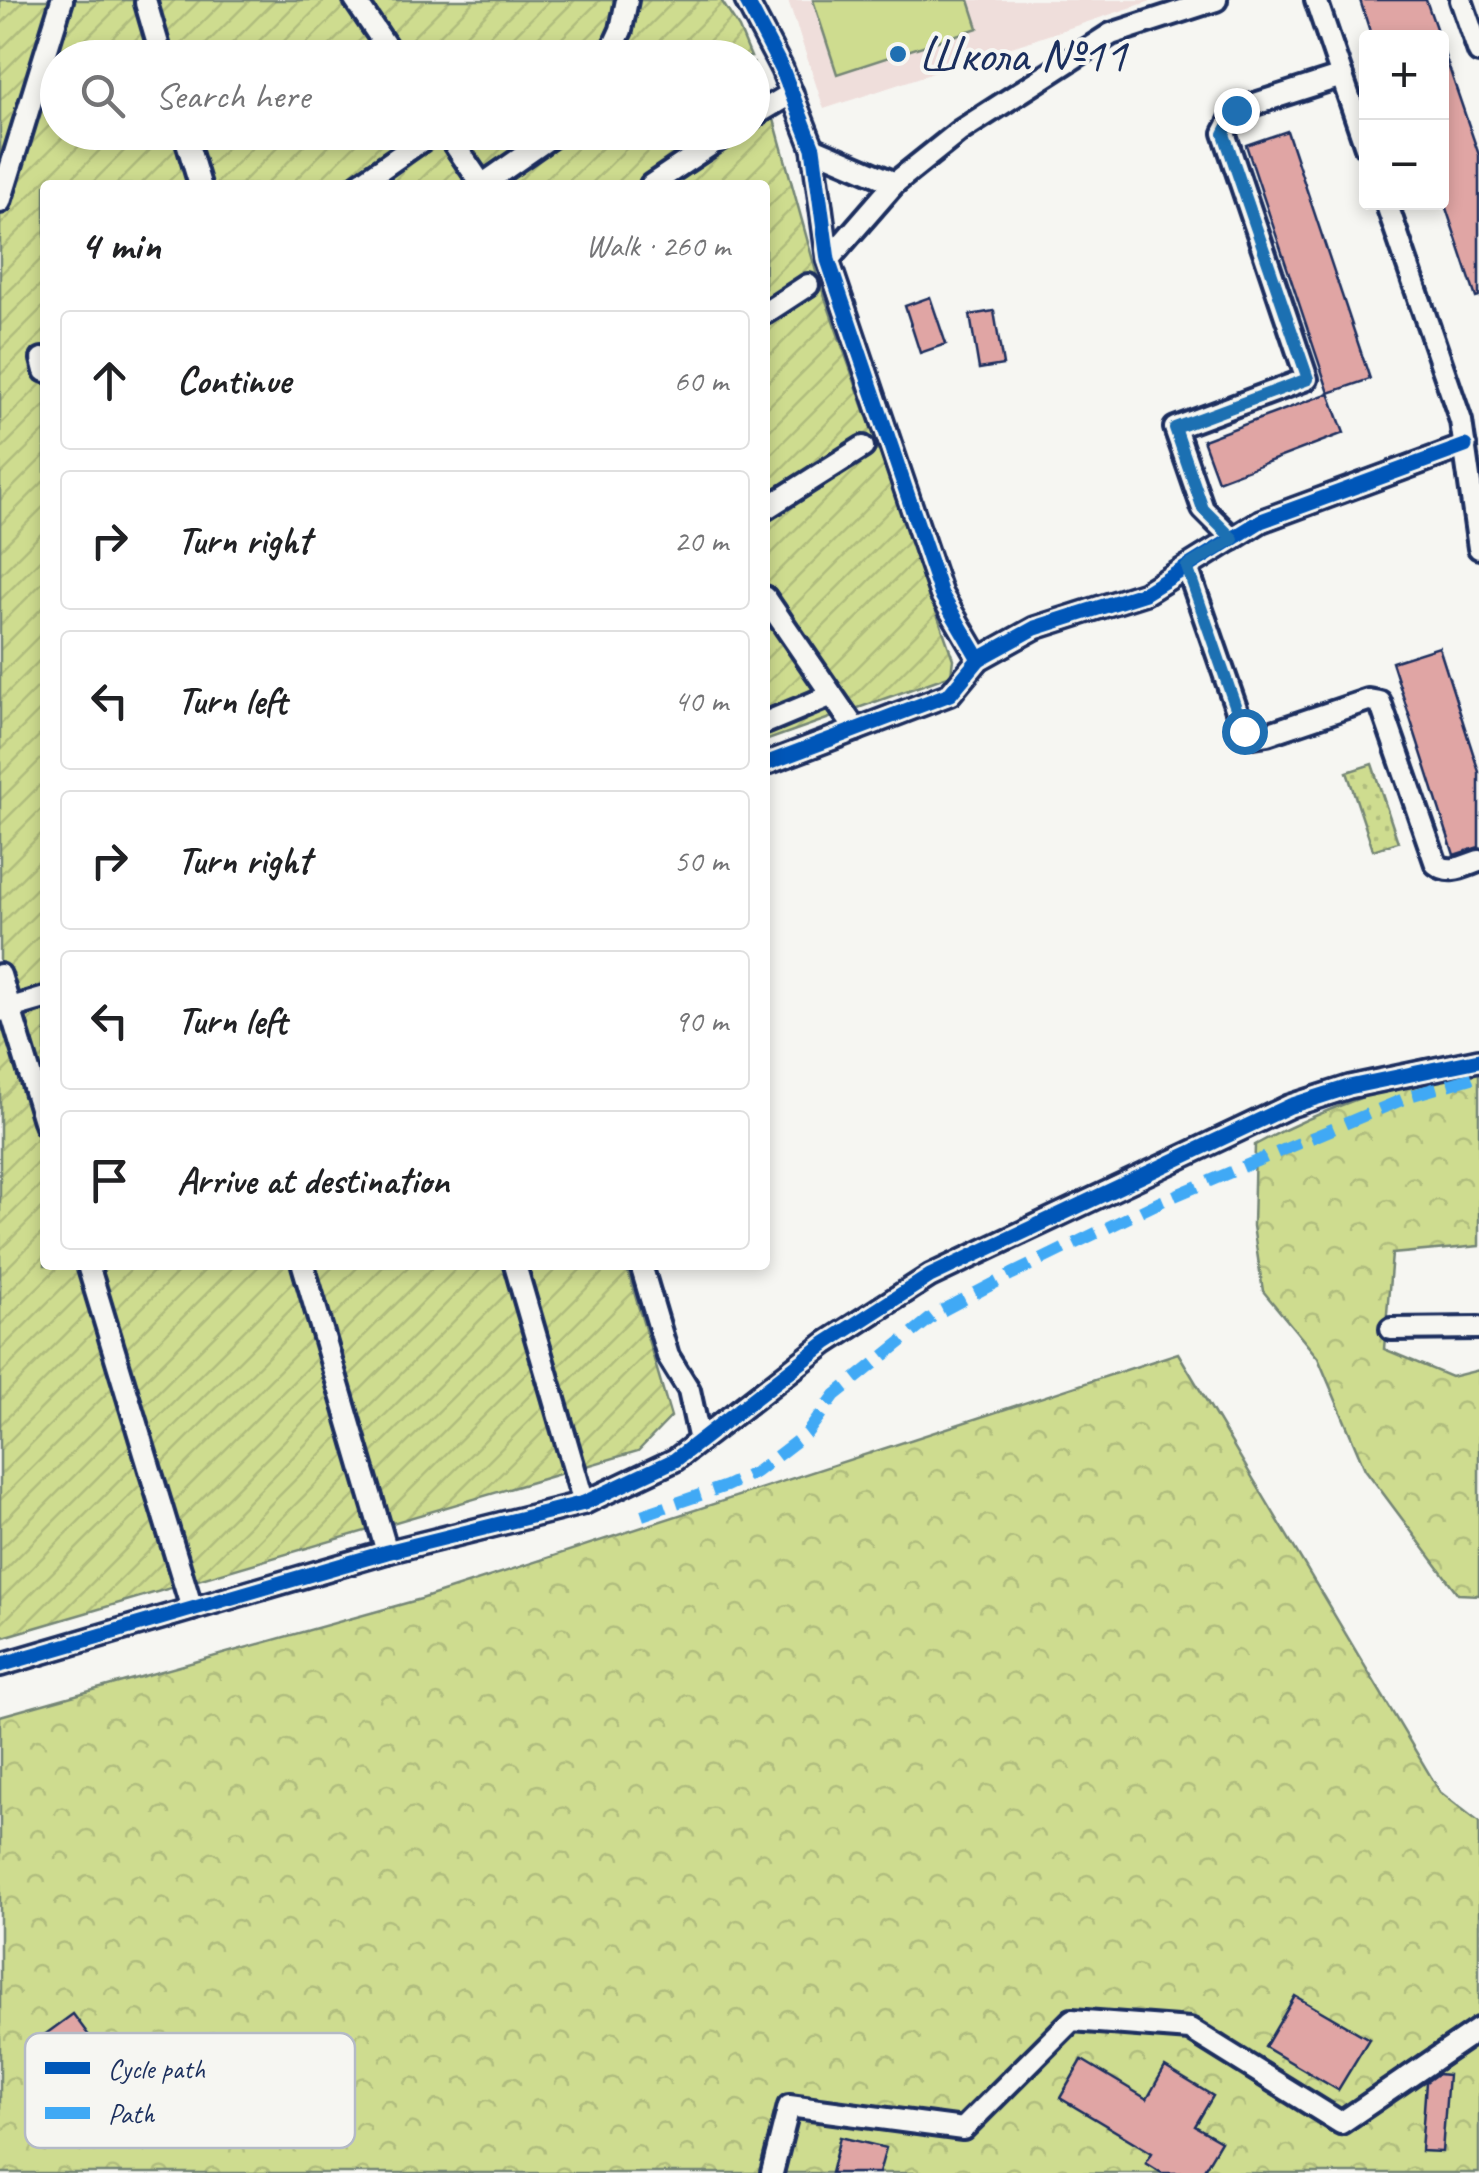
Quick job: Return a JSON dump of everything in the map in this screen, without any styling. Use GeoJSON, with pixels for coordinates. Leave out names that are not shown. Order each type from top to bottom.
{"type":"FeatureCollection","features":[{"type":"Feature","properties":{"kind":"street"},"geometry":{"type":"LineString","coordinates":[[50,40],[62,0]]}},
{"type":"Feature","properties":{"kind":"street"},"geometry":{"type":"LineString","coordinates":[[354,0],[382,40]]}},
{"type":"Feature","properties":{"kind":"street"},"geometry":{"type":"LineString","coordinates":[[616,40],[626,0]]}},
{"type":"Feature","properties":{"kind":"street"},"geometry":{"type":"LineString","coordinates":[[746,0],[766,40]]}},
{"type":"Feature","properties":{"kind":"street"},"geometry":{"type":"LineString","coordinates":[[828,260],[895,184],[960,132],[1111,34],[1216,0]]}},
{"type":"Feature","properties":{"kind":"street"},"geometry":{"type":"LineString","coordinates":[[1316,0],[1359,126]]}},
{"type":"Feature","properties":{"kind":"street"},"geometry":{"type":"LineString","coordinates":[[1460,0],[1479,52]]}},
{"type":"Feature","properties":{"kind":"street"},"geometry":{"type":"LineString","coordinates":[[146,3],[157,40]]}},
{"type":"Feature","properties":{"kind":"street"},"geometry":{"type":"LineString","coordinates":[[770,49],[814,148],[828,260],[942,594],[979,659]]}},
{"type":"Feature","properties":{"kind":"street"},"geometry":{"type":"LineString","coordinates":[[0,202],[40,72]]}},
{"type":"Feature","properties":{"kind":"street"},"geometry":{"type":"LineString","coordinates":[[1233,539],[1203,509],[1175,428],[1308,379],[1224,134],[1236,110],[1342,76]]}},
{"type":"Feature","properties":{"kind":"street"},"geometry":{"type":"LineString","coordinates":[[770,106],[792,93]]}},
{"type":"Feature","properties":{"kind":"street"},"geometry":{"type":"LineString","coordinates":[[814,148],[895,184]]}},
{"type":"Feature","properties":{"kind":"street"},"geometry":{"type":"LineString","coordinates":[[189,150],[198,180]]}},
{"type":"Feature","properties":{"kind":"street"},"geometry":{"type":"LineString","coordinates":[[365,180],[408,150]]}},
{"type":"Feature","properties":{"kind":"street"},"geometry":{"type":"LineString","coordinates":[[458,150],[479,180]]}},
{"type":"Feature","properties":{"kind":"street"},"geometry":{"type":"LineString","coordinates":[[489,180],[532,150]]}},
{"type":"Feature","properties":{"kind":"street"},"geometry":{"type":"LineString","coordinates":[[658,180],[703,150]]}},
{"type":"Feature","properties":{"kind":"street"},"geometry":{"type":"LineString","coordinates":[[1389,210],[1470,418],[1465,446],[1479,548]]}},
{"type":"Feature","properties":{"kind":"street"},"geometry":{"type":"LineString","coordinates":[[770,310],[808,285]]}},
{"type":"Feature","properties":{"kind":"street"},"geometry":{"type":"LineString","coordinates":[[770,762],[950,694],[979,659],[1036,628],[1144,593],[1262,521],[1465,446]]}},
{"type":"Feature","properties":{"kind":"street"},"geometry":{"type":"LineString","coordinates":[[770,506],[863,447]]}},
{"type":"Feature","properties":{"kind":"street"},"geometry":{"type":"LineString","coordinates":[[1187,567],[1244,731],[1254,736],[1267,734],[1368,700],[1380,702],[1436,864],[1443,870],[1453,870],[1479,861]]}},
{"type":"Feature","properties":{"kind":"street"},"geometry":{"type":"LineString","coordinates":[[770,604],[856,730]]}},
{"type":"Feature","properties":{"kind":"street"},"geometry":{"type":"LineString","coordinates":[[770,721],[832,695]]}},
{"type":"Feature","properties":{"kind":"street"},"geometry":{"type":"LineString","coordinates":[[0,976],[5,1010],[40,1110]]}},
{"type":"Feature","properties":{"kind":"street"},"geometry":{"type":"LineString","coordinates":[[5,1010],[40,1000]]}},
{"type":"Feature","properties":{"kind":"street"},"geometry":{"type":"LineString","coordinates":[[0,1665],[388,1552],[584,1503],[675,1460],[826,1342],[930,1276],[1290,1106],[1348,1087],[1479,1060]]}},
{"type":"Feature","properties":{"kind":"street"},"geometry":{"type":"LineString","coordinates":[[90,1270],[192,1609]]}},
{"type":"Feature","properties":{"kind":"street"},"geometry":{"type":"LineString","coordinates":[[304,1270],[388,1552]]}},
{"type":"Feature","properties":{"kind":"street"},"geometry":{"type":"LineString","coordinates":[[516,1270],[584,1503]]}},
{"type":"Feature","properties":{"kind":"street"},"geometry":{"type":"LineString","coordinates":[[643,1270],[668,1356],[690,1390],[700,1441]]}},
{"type":"Feature","properties":{"kind":"street"},"geometry":{"type":"LineString","coordinates":[[1391,1330],[1479,1328]]}},
{"type":"Feature","properties":{"kind":"street"},"geometry":{"type":"LineString","coordinates":[[772,2173],[789,2106],[963,2129],[1072,2020],[1190,2029],[1342,2123],[1479,2028]]}},
{"type":"Feature","properties":{"kind":"shaded area","name":"Школа №11"},"geometry":{"type":"Polygon","coordinates":[[[788,0],[1154,0],[824,109],[788,0]]]}},
{"type":"Feature","properties":{"kind":"green space"},"geometry":{"type":"Polygon","coordinates":[[[0,0],[721,0],[744,40],[40,40],[40,150],[770,150],[770,105],[817,275],[953,659],[951,675],[770,739],[770,180],[40,180],[40,1270],[627,1270],[671,1417],[638,1451],[0,1638],[0,0]]]}},
{"type":"Feature","properties":{"kind":"green space"},"geometry":{"type":"Polygon","coordinates":[[[813,0],[969,0],[978,28],[837,74],[813,0]]]}},
{"type":"Feature","properties":{"kind":"green space"},"geometry":{"type":"Polygon","coordinates":[[[1372,764],[1398,842],[1373,850],[1347,772],[1372,764]]]}},
{"type":"Feature","properties":{"kind":"green space"},"geometry":{"type":"Polygon","coordinates":[[[1479,1061],[1479,1246],[1392,1254],[1384,1349],[1451,1377],[1479,1370],[1479,1595],[1458,1594],[1365,1469],[1318,1358],[1263,1291],[1253,1226],[1255,1145],[1365,1096],[1479,1061]]]}},
{"type":"Feature","properties":{"kind":"green space"},"geometry":{"type":"Polygon","coordinates":[[[1178,1353],[1440,1792],[1479,1822],[1479,2173],[0,2173],[0,1716],[421,1599],[1178,1353]]]}},
{"type":"Feature","properties":{"kind":"building"},"geometry":{"type":"Polygon","coordinates":[[[1360,0],[1426,0],[1437,30],[1369,30],[1360,0]]]}},
{"type":"Feature","properties":{"kind":"building"},"geometry":{"type":"Polygon","coordinates":[[[1449,68],[1479,155],[1476,298],[1447,210],[1449,68]]]}},
{"type":"Feature","properties":{"kind":"building"},"geometry":{"type":"Polygon","coordinates":[[[1287,131],[1370,379],[1329,393],[1246,145],[1287,131]]]}},
{"type":"Feature","properties":{"kind":"building"},"geometry":{"type":"Polygon","coordinates":[[[930,297],[946,344],[920,353],[905,306],[930,297]]]}},
{"type":"Feature","properties":{"kind":"building"},"geometry":{"type":"Polygon","coordinates":[[[994,311],[1003,365],[979,369],[970,315],[994,311]]]}},
{"type":"Feature","properties":{"kind":"building"},"geometry":{"type":"Polygon","coordinates":[[[1329,393],[1344,433],[1218,481],[1203,440],[1329,393]]]}},
{"type":"Feature","properties":{"kind":"building"},"geometry":{"type":"Polygon","coordinates":[[[1439,647],[1479,772],[1479,847],[1454,855],[1392,662],[1439,647]]]}},
{"type":"Feature","properties":{"kind":"building"},"geometry":{"type":"Polygon","coordinates":[[[1295,1996],[1369,2039],[1338,2090],[1265,2047],[1295,1996]]]}},
{"type":"Feature","properties":{"kind":"building"},"geometry":{"type":"Polygon","coordinates":[[[73,2014],[87,2033],[47,2033],[73,2014]]]}},
{"type":"Feature","properties":{"kind":"building"},"geometry":{"type":"Polygon","coordinates":[[[1082,2060],[1147,2099],[1165,2067],[1213,2096],[1195,2126],[1221,2141],[1202,2173],[1162,2173],[1146,2163],[1152,2153],[1060,2098],[1082,2060]]]}},
{"type":"Feature","properties":{"kind":"building"},"geometry":{"type":"Polygon","coordinates":[[[1437,2074],[1448,2075],[1442,2152],[1421,2151],[1426,2082],[1437,2074]]]}},
{"type":"Feature","properties":{"kind":"building"},"geometry":{"type":"Polygon","coordinates":[[[840,2137],[886,2148],[879,2173],[831,2173],[840,2137]]]}},
{"type":"Feature","properties":{"kind":"marked path"},"geometry":{"type":"LineString","coordinates":[[642,1515],[756,1472],[807,1433],[835,1395],[936,1314],[1012,1274],[1160,1202],[1413,1095],[1479,1076]]}},
{"type":"Feature","properties":{"kind":"cycle path"},"geometry":{"type":"LineString","coordinates":[[746,0],[767,40]]}},
{"type":"Feature","properties":{"kind":"cycle path"},"geometry":{"type":"LineString","coordinates":[[770,46],[813,148],[828,260],[941,594],[979,659]]}},
{"type":"Feature","properties":{"kind":"cycle path"},"geometry":{"type":"LineString","coordinates":[[770,762],[950,694],[979,659],[1035,628],[1145,593],[1261,521],[1465,446]]}},
{"type":"Feature","properties":{"kind":"cycle path"},"geometry":{"type":"LineString","coordinates":[[0,1665],[387,1552],[584,1503],[675,1460],[826,1343],[930,1276],[1290,1106],[1349,1087],[1479,1060]]}},
{"type":"Feature","properties":{"kind":"place","name":"Школа №11"},"geometry":{"type":"Point","coordinates":[898,54]}},
{"type":"Feature","properties":{"kind":"route"},"geometry":{"type":"LineString","coordinates":[[1236,110],[1224,134],[1308,379],[1175,428],[1203,509],[1233,539],[1187,567],[1244,731]]}}]}
